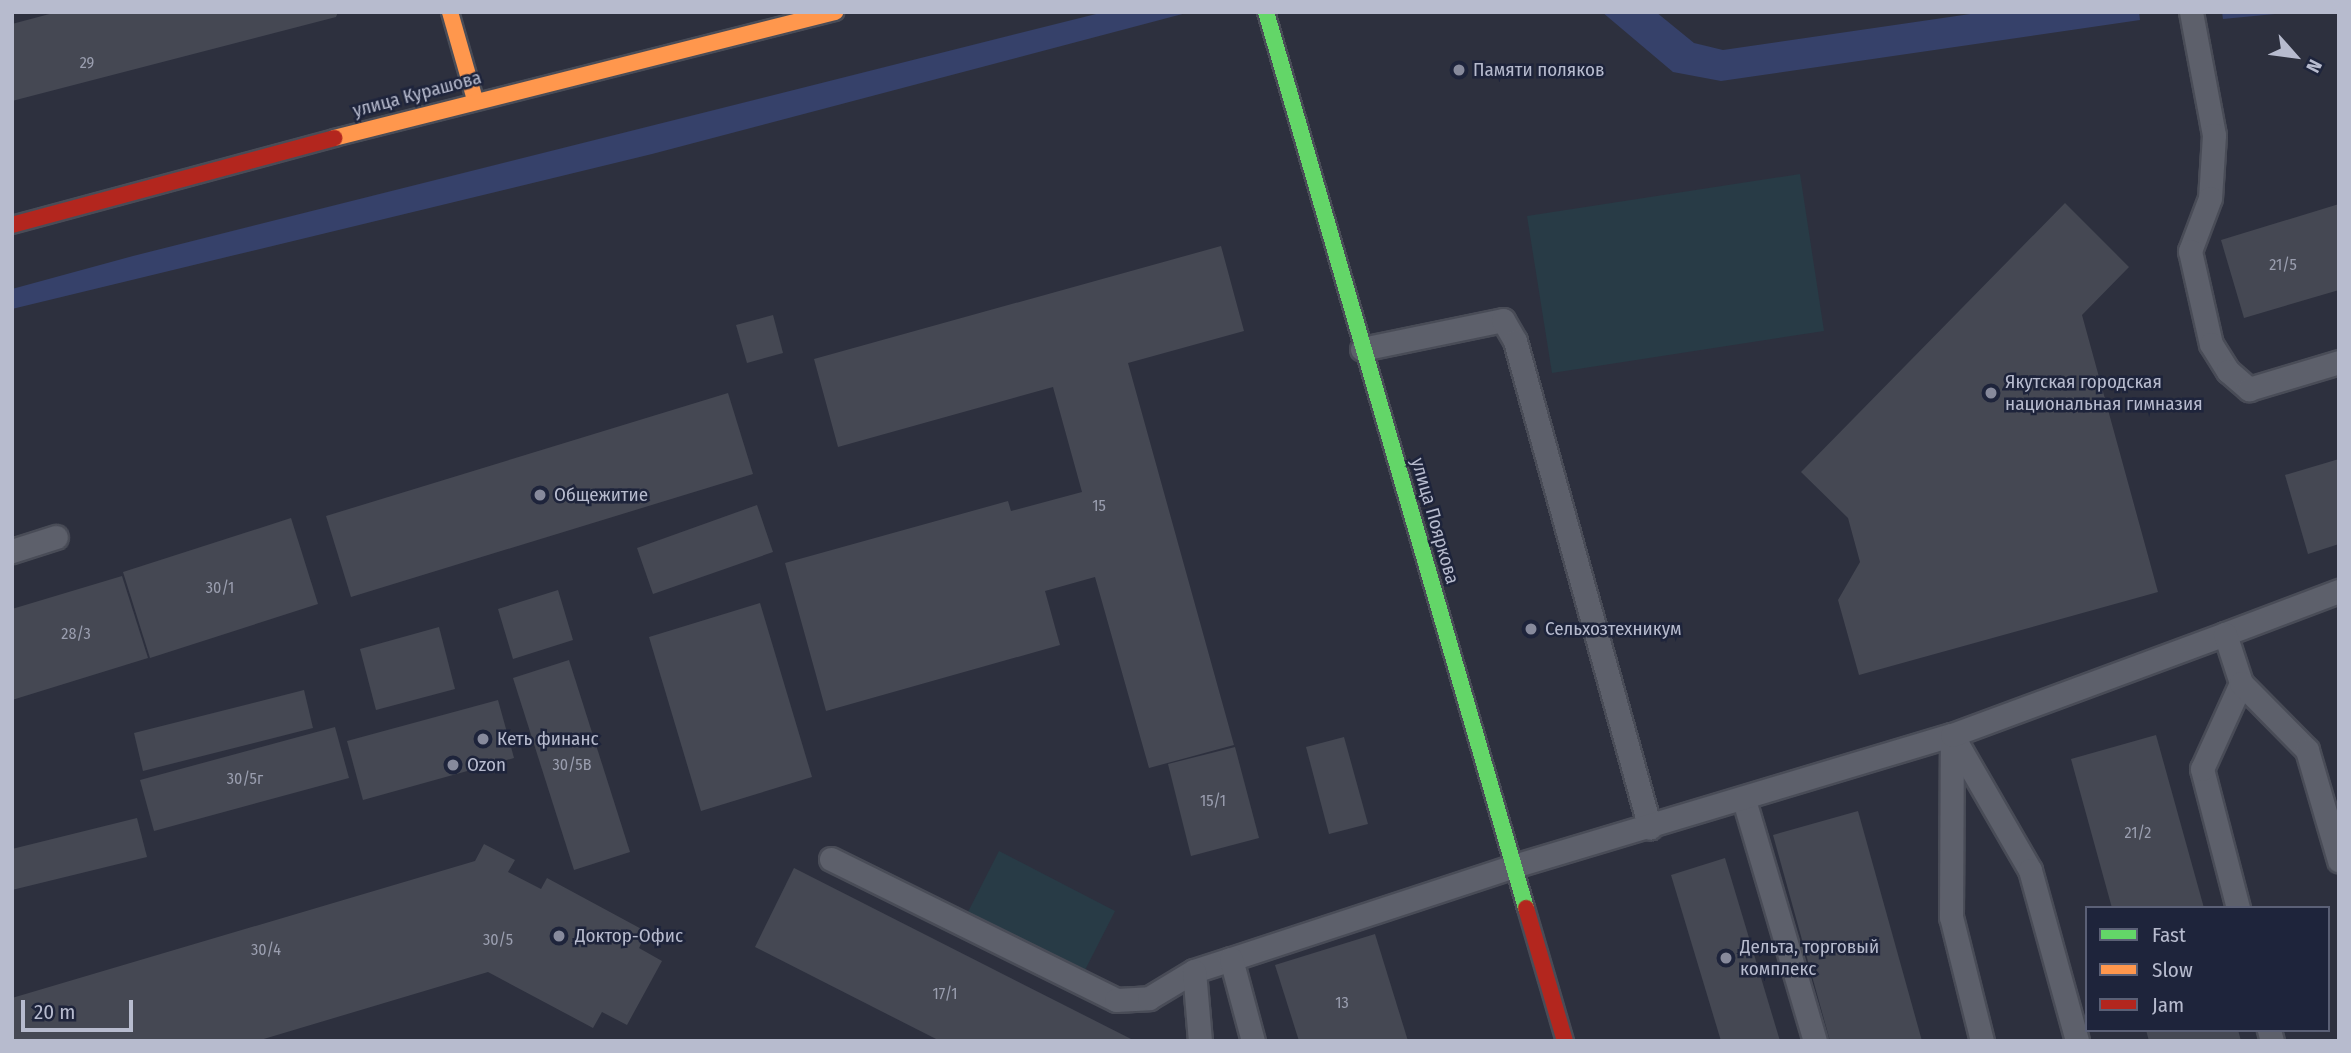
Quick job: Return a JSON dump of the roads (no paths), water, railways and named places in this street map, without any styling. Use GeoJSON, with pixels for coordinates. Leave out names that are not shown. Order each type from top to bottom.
{"type":"FeatureCollection","features":[{"type":"Feature","properties":{"kind":"main road"},"geometry":{"type":"LineString","coordinates":[[450,12],[474,100]]}},
{"type":"Feature","properties":{"kind":"main road","name":"улица Курашова"},"geometry":{"type":"LineString","coordinates":[[12,225],[474,100],[835,12]]}},
{"type":"Feature","properties":{"kind":"main road","name":"улица Пояркова"},"geometry":{"type":"LineString","coordinates":[[1266,12],[1565,1041]]}},
{"type":"Feature","properties":{"kind":"lane"},"geometry":{"type":"LineString","coordinates":[[2191,12],[2214,135],[2210,198],[2190,251],[2211,344],[2228,371],[2249,389],[2339,362]]}},
{"type":"Feature","properties":{"kind":"lane"},"geometry":{"type":"LineString","coordinates":[[1362,349],[1503,320],[1515,341],[1650,828]]}},
{"type":"Feature","properties":{"kind":"lane"},"geometry":{"type":"LineString","coordinates":[[12,551],[56,537]]}},
{"type":"Feature","properties":{"kind":"lane"},"geometry":{"type":"LineString","coordinates":[[831,859],[1116,1000],[1149,998],[1194,971],[1514,866],[1744,800],[1952,735],[2339,592]]}},
{"type":"Feature","properties":{"kind":"lane"},"geometry":{"type":"LineString","coordinates":[[2225,634],[2241,683],[2307,750],[2339,860]]}},
{"type":"Feature","properties":{"kind":"lane"},"geometry":{"type":"LineString","coordinates":[[2237,906],[2202,769],[2241,683]]}},
{"type":"Feature","properties":{"kind":"lane"},"geometry":{"type":"LineString","coordinates":[[1952,735],[1951,917],[1982,1041]]}},
{"type":"Feature","properties":{"kind":"lane"},"geometry":{"type":"LineString","coordinates":[[1952,735],[2030,870],[2077,1041]]}},
{"type":"Feature","properties":{"kind":"lane"},"geometry":{"type":"LineString","coordinates":[[1744,800],[1815,1041]]}},
{"type":"Feature","properties":{"kind":"lane"},"geometry":{"type":"LineString","coordinates":[[1231,959],[1254,1041]]}},
{"type":"Feature","properties":{"kind":"lane"},"geometry":{"type":"LineString","coordinates":[[1194,971],[1200,1041]]}},
{"type":"Feature","properties":{"kind":"water"},"geometry":{"type":"Polygon","coordinates":[[[1104,12],[1190,12],[652,154],[12,309],[12,289],[133,256],[1104,12]]]}},
{"type":"Feature","properties":{"kind":"water"},"geometry":{"type":"Polygon","coordinates":[[[1602,12],[1656,12],[1694,43],[1723,50],[1984,12],[2139,12],[2140,20],[1721,81],[1673,72],[1602,12]]]}},
{"type":"Feature","properties":{"kind":"water"},"geometry":{"type":"Polygon","coordinates":[[[2222,12],[2297,12],[2223,19],[2222,12]]]}},
{"type":"Feature","properties":{"kind":"place","name":"Памяти поляков"},"geometry":{"type":"Point","coordinates":[1459,70]}},
{"type":"Feature","properties":{"kind":"place","name":"Якутская городская национальная гимназия"},"geometry":{"type":"Point","coordinates":[1991,393]}},
{"type":"Feature","properties":{"kind":"place","name":"Общежитие"},"geometry":{"type":"Point","coordinates":[540,495]}},
{"type":"Feature","properties":{"kind":"place","name":"Сельхозтехникум"},"geometry":{"type":"Point","coordinates":[1531,629]}},
{"type":"Feature","properties":{"kind":"place","name":"Кеть финанс"},"geometry":{"type":"Point","coordinates":[483,739]}},
{"type":"Feature","properties":{"kind":"place","name":"Ozon"},"geometry":{"type":"Point","coordinates":[453,765]}},
{"type":"Feature","properties":{"kind":"place","name":"Доктор-Офис"},"geometry":{"type":"Point","coordinates":[559,936]}},
{"type":"Feature","properties":{"kind":"place","name":"Дельта, торговый комплекс"},"geometry":{"type":"Point","coordinates":[1726,958]}}]}
